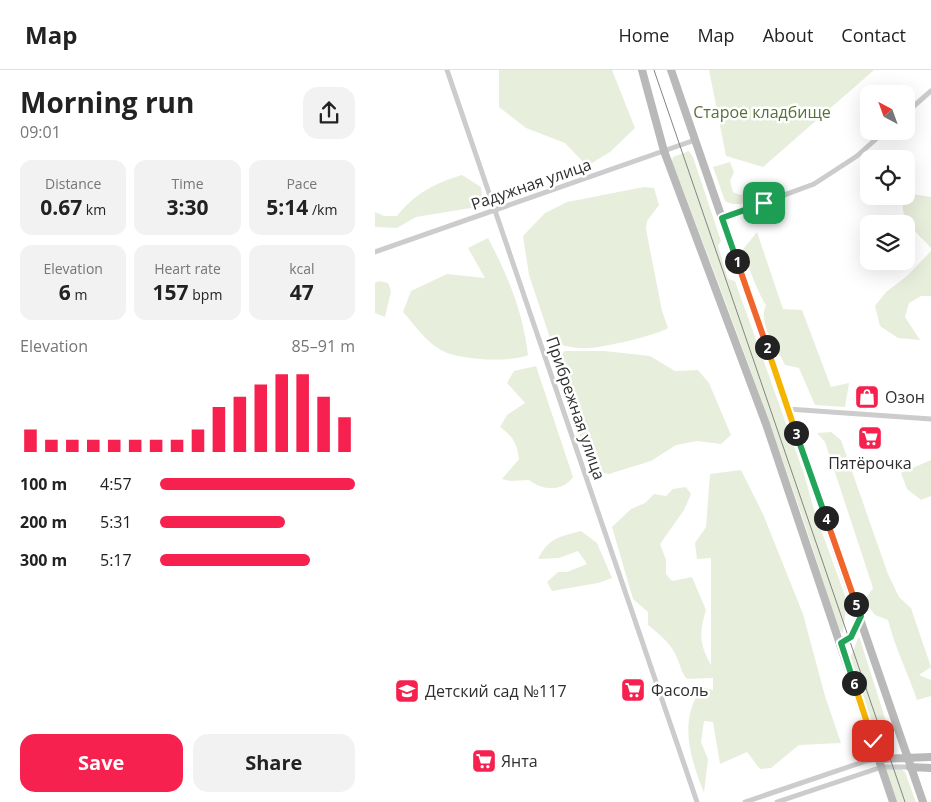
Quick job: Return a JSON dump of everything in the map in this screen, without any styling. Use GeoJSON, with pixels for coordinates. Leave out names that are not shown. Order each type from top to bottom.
{"type":"FeatureCollection","features":[{"type":"Feature","properties":{"kind":"main road"},"geometry":{"type":"LineString","coordinates":[[642,70],[664,151],[759,407],[841,643],[893,802]]}},
{"type":"Feature","properties":{"kind":"main road"},"geometry":{"type":"LineString","coordinates":[[671,70],[861,616],[906,757],[923,802]]}},
{"type":"Feature","properties":{"kind":"main road"},"geometry":{"type":"LineString","coordinates":[[841,643],[851,637],[861,616]]}},
{"type":"Feature","properties":{"kind":"main road"},"geometry":{"type":"LineString","coordinates":[[879,759],[931,757]]}},
{"type":"Feature","properties":{"kind":"main road"},"geometry":{"type":"LineString","coordinates":[[910,767],[931,768]]}},
{"type":"Feature","properties":{"kind":"street","name":"Прибрежная улица"},"geometry":{"type":"LineString","coordinates":[[447,70],[697,802]]}},
{"type":"Feature","properties":{"kind":"street"},"geometry":{"type":"LineString","coordinates":[[915,105],[931,91]]}},
{"type":"Feature","properties":{"kind":"street","name":"Радужная улица"},"geometry":{"type":"LineString","coordinates":[[375,252],[695,140]]}},
{"type":"Feature","properties":{"kind":"street"},"geometry":{"type":"LineString","coordinates":[[722,218],[814,184],[857,156],[875,140]]}},
{"type":"Feature","properties":{"kind":"street"},"geometry":{"type":"LineString","coordinates":[[788,409],[931,419]]}},
{"type":"Feature","properties":{"kind":"street"},"geometry":{"type":"LineString","coordinates":[[745,802],[866,761],[879,759]]}},
{"type":"Feature","properties":{"kind":"street"},"geometry":{"type":"LineString","coordinates":[[777,802],[882,767],[910,767]]}},
{"type":"Feature","properties":{"kind":"street"},"geometry":{"type":"LineString","coordinates":[[797,784],[800,794]]}},
{"type":"Feature","properties":{"kind":"green space"},"geometry":{"type":"Polygon","coordinates":[[[499,70],[612,70],[635,128],[610,152],[587,166],[565,143],[526,128],[499,107],[499,70]]]}},
{"type":"Feature","properties":{"kind":"green space","name":"Старое кладбище"},"geometry":{"type":"Polygon","coordinates":[[[709,70],[874,70],[763,167],[726,156],[709,70]]]}},
{"type":"Feature","properties":{"kind":"green space"},"geometry":{"type":"Polygon","coordinates":[[[689,151],[693,157],[721,241],[718,246],[728,279],[735,281],[847,601],[843,633],[838,629],[780,452],[672,161],[673,157],[689,151]]]}},
{"type":"Feature","properties":{"kind":"green space"},"geometry":{"type":"Polygon","coordinates":[[[730,162],[734,172],[730,181],[733,192],[740,195],[751,191],[755,194],[746,202],[733,204],[725,201],[713,167],[730,162]]]}},
{"type":"Feature","properties":{"kind":"green space"},"geometry":{"type":"Polygon","coordinates":[[[462,175],[481,187],[483,206],[416,217],[397,228],[375,227],[375,212],[384,216],[397,216],[418,195],[462,175]]]}},
{"type":"Feature","properties":{"kind":"green space"},"geometry":{"type":"Polygon","coordinates":[[[644,187],[654,188],[659,205],[647,221],[646,229],[662,311],[668,328],[617,344],[595,347],[574,348],[551,341],[529,275],[523,236],[545,213],[567,202],[644,187]]]}},
{"type":"Feature","properties":{"kind":"green space"},"geometry":{"type":"Polygon","coordinates":[[[915,194],[931,197],[931,248],[915,231],[915,215],[904,215],[903,206],[915,205],[915,194]]]}},
{"type":"Feature","properties":{"kind":"green space"},"geometry":{"type":"Polygon","coordinates":[[[757,232],[783,309],[802,310],[831,387],[849,383],[845,407],[815,405],[799,368],[785,365],[769,336],[764,320],[766,305],[741,252],[757,232]]]}},
{"type":"Feature","properties":{"kind":"green space"},"geometry":{"type":"Polygon","coordinates":[[[488,238],[508,280],[518,309],[528,355],[497,360],[472,358],[449,353],[430,342],[403,312],[411,291],[447,274],[485,278],[468,248],[488,238]]]}},
{"type":"Feature","properties":{"kind":"green space"},"geometry":{"type":"Polygon","coordinates":[[[931,251],[931,296],[921,296],[909,303],[905,317],[920,340],[898,338],[880,326],[875,306],[886,292],[915,270],[915,268],[931,251]]]}},
{"type":"Feature","properties":{"kind":"green space"},"geometry":{"type":"Polygon","coordinates":[[[379,281],[388,283],[391,291],[385,317],[375,313],[375,283],[379,281]]]}},
{"type":"Feature","properties":{"kind":"green space"},"geometry":{"type":"Polygon","coordinates":[[[564,351],[604,351],[650,356],[675,371],[698,370],[709,383],[731,435],[721,444],[697,441],[676,445],[651,461],[609,474],[597,472],[569,412],[555,367],[564,351]]]}},
{"type":"Feature","properties":{"kind":"green space"},"geometry":{"type":"Polygon","coordinates":[[[536,366],[573,477],[564,485],[553,488],[540,486],[529,480],[510,481],[502,479],[519,459],[514,441],[500,427],[507,415],[525,403],[507,383],[514,371],[536,366]]]}},
{"type":"Feature","properties":{"kind":"green space"},"geometry":{"type":"Polygon","coordinates":[[[831,432],[841,440],[888,574],[899,597],[911,608],[931,667],[919,675],[931,680],[931,696],[917,700],[894,641],[888,620],[875,615],[864,601],[873,588],[825,442],[817,433],[831,432]]]}},
{"type":"Feature","properties":{"kind":"green space"},"geometry":{"type":"Polygon","coordinates":[[[931,460],[931,496],[921,500],[907,489],[901,473],[931,460]]]}},
{"type":"Feature","properties":{"kind":"green space"},"geometry":{"type":"Polygon","coordinates":[[[741,470],[763,514],[803,614],[825,696],[841,743],[799,745],[771,768],[760,769],[747,752],[720,764],[713,722],[704,721],[701,742],[708,759],[704,793],[694,766],[688,726],[695,700],[702,687],[713,690],[713,678],[687,679],[672,648],[648,625],[648,612],[633,599],[612,527],[631,509],[645,503],[654,494],[666,496],[673,489],[686,487],[691,494],[684,510],[660,544],[666,560],[666,574],[672,581],[692,577],[706,610],[701,638],[711,665],[711,558],[697,559],[695,543],[706,527],[710,474],[741,470]]]}},
{"type":"Feature","properties":{"kind":"green space"},"geometry":{"type":"Polygon","coordinates":[[[581,531],[597,543],[612,578],[598,583],[552,591],[547,582],[558,572],[567,572],[587,564],[578,551],[559,558],[538,559],[550,542],[581,531]]]}},
{"type":"Feature","properties":{"kind":"green space"},"geometry":{"type":"Polygon","coordinates":[[[859,636],[892,740],[891,748],[879,751],[850,658],[859,636]]]}},
{"type":"Feature","properties":{"kind":"green space"},"geometry":{"type":"Polygon","coordinates":[[[899,767],[905,772],[916,802],[897,802],[885,768],[899,767]]]}},
{"type":"Feature","properties":{"kind":"tram line"},"geometry":{"type":"LineString","coordinates":[[654,70],[905,802]]}},
{"type":"Feature","properties":{"kind":"place","name":"Озон"},"geometry":{"type":"Point","coordinates":[867,397]}},
{"type":"Feature","properties":{"kind":"place","name":"Пятёрочка"},"geometry":{"type":"Point","coordinates":[870,438]}},
{"type":"Feature","properties":{"kind":"place","name":"Фасоль"},"geometry":{"type":"Point","coordinates":[633,690]}},
{"type":"Feature","properties":{"kind":"place","name":"Детский сад №117"},"geometry":{"type":"Point","coordinates":[407,691]}},
{"type":"Feature","properties":{"kind":"place","name":"Янта"},"geometry":{"type":"Point","coordinates":[484,761]}},
{"type":"Feature","properties":{"kind":"route"},"geometry":{"type":"LineString","coordinates":[[764,203],[722,218],[861,616],[849,640],[841,643],[873,741]]}}]}
